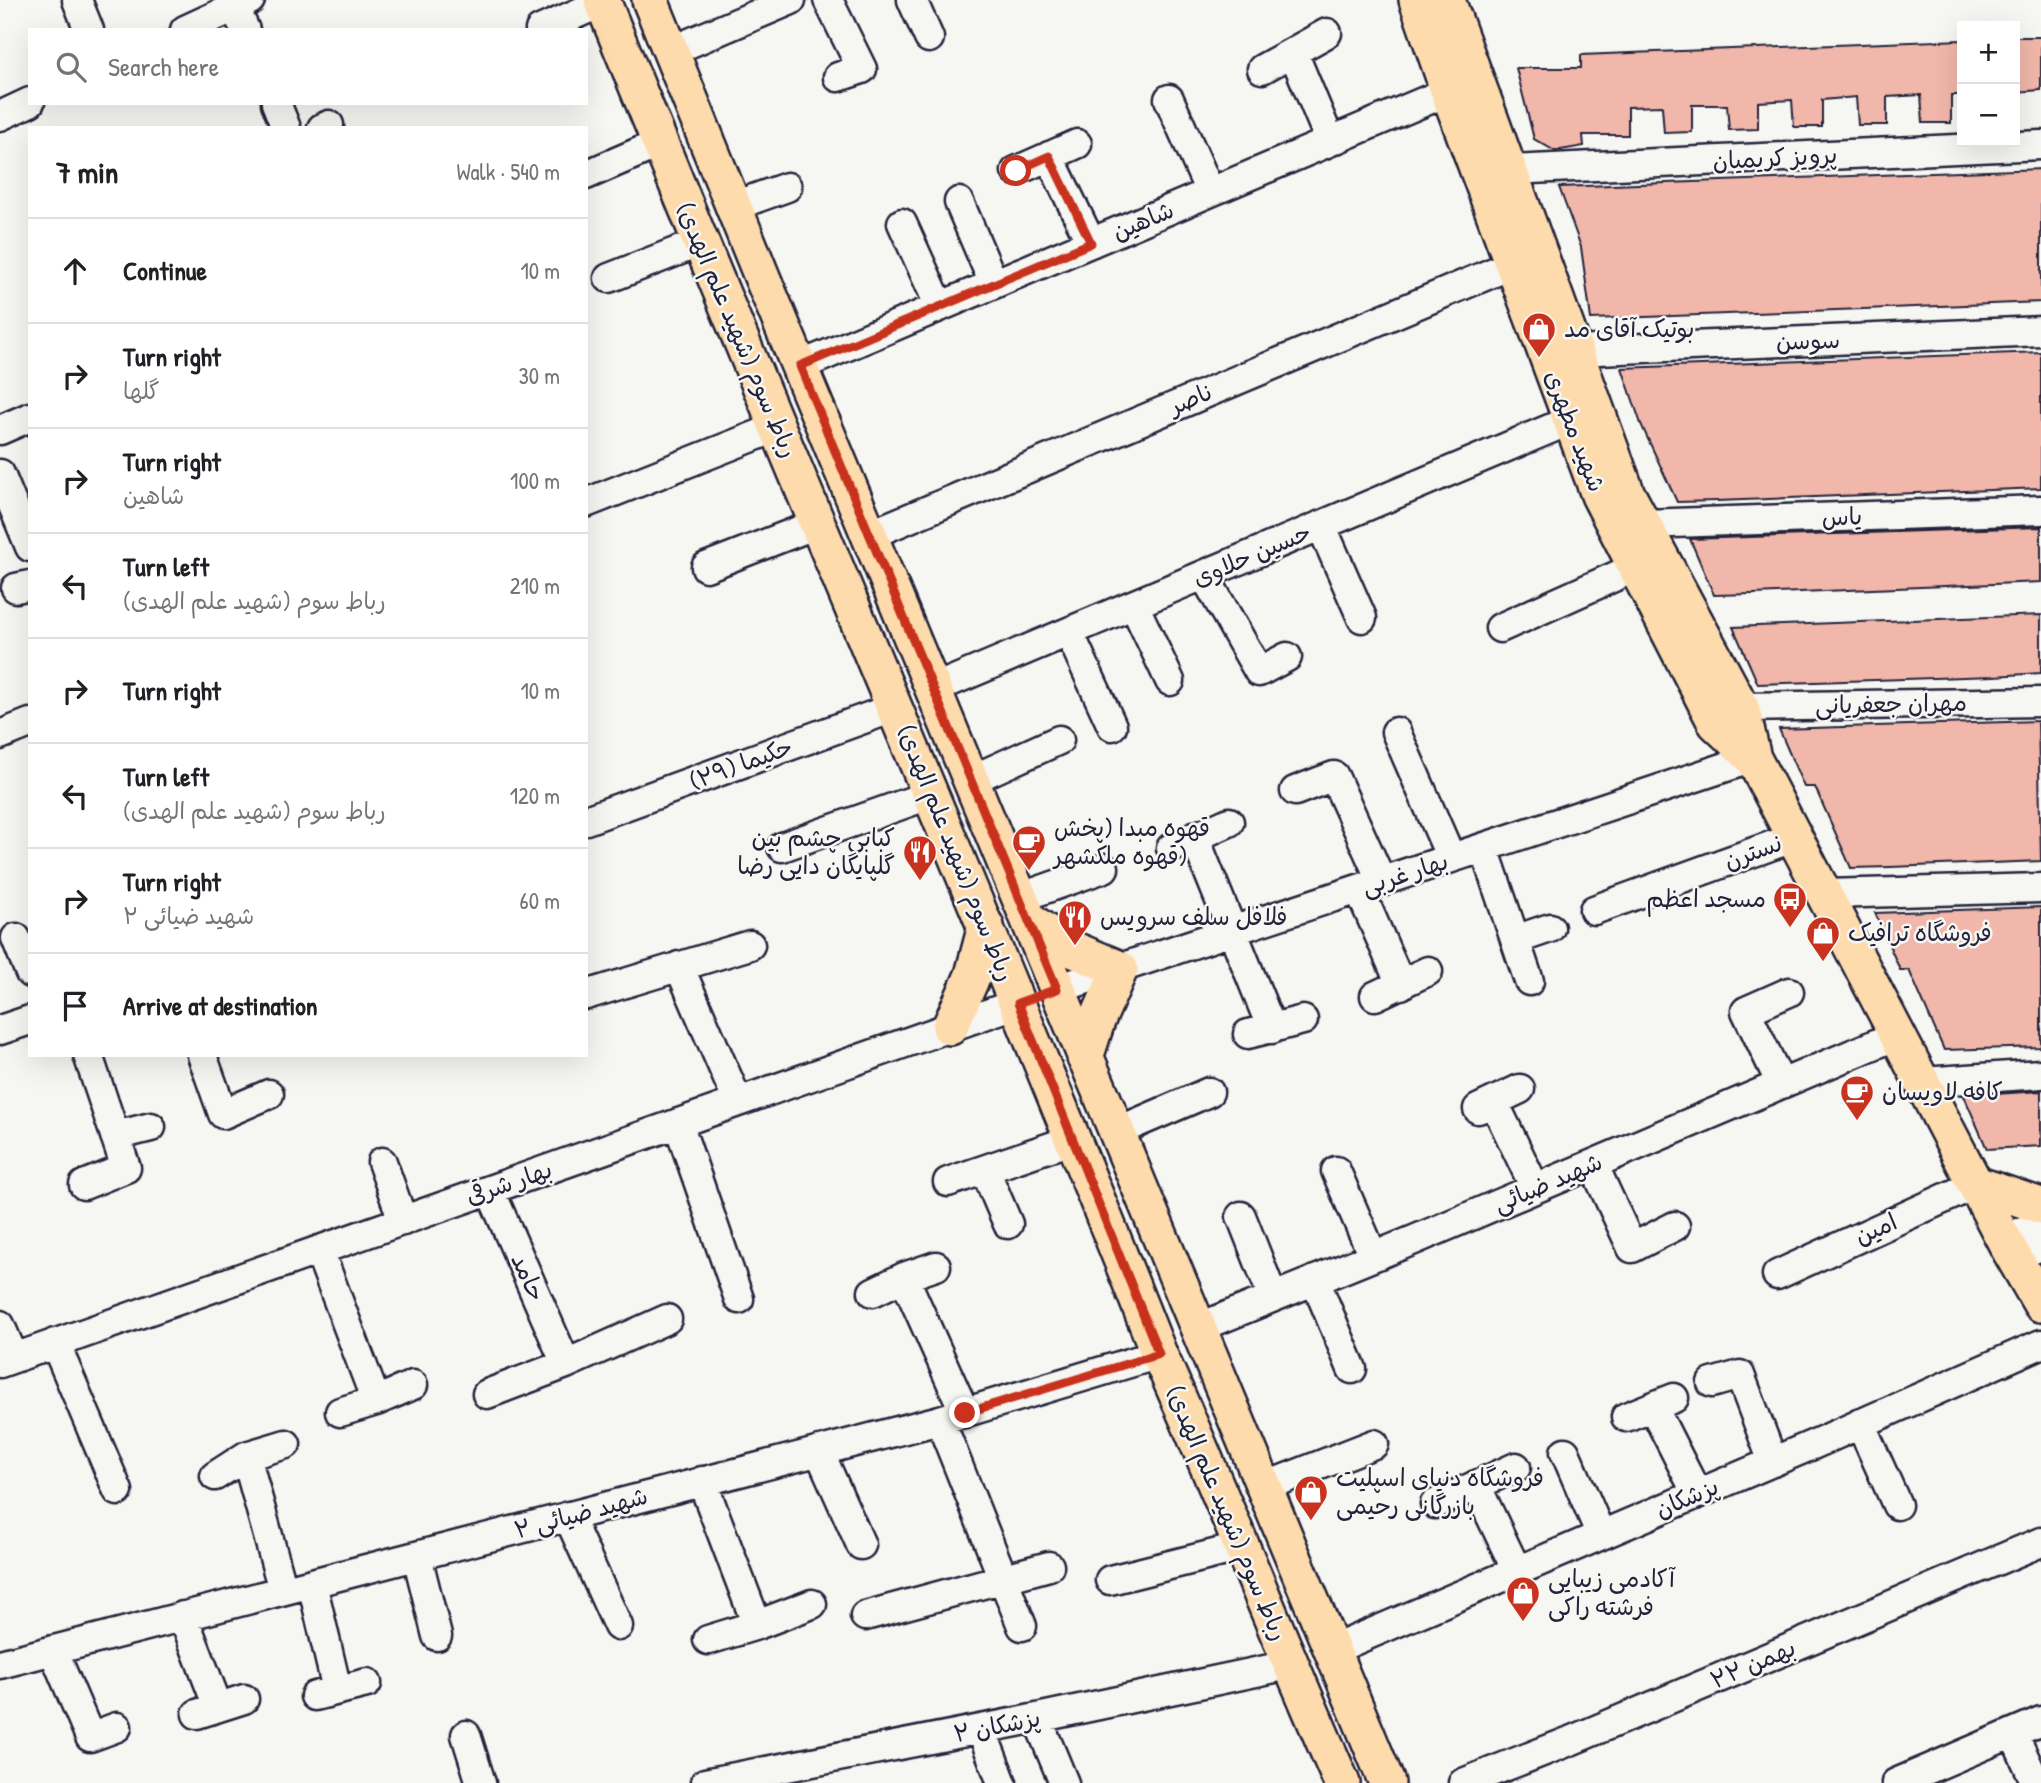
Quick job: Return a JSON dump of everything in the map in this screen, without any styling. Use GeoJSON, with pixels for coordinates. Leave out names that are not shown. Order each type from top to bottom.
{"type":"FeatureCollection","features":[{"type":"Feature","properties":{"kind":"main road","name":"رباط سوم (شهید علم الهدی)"},"geometry":{"type":"LineString","coordinates":[[650,0],[762,277],[1387,1783]]}},
{"type":"Feature","properties":{"kind":"main road","name":"شهید مطهری"},"geometry":{"type":"LineString","coordinates":[[1417,0],[1448,91],[1599,495],[1716,723],[1753,758]]}},
{"type":"Feature","properties":{"kind":"main road","name":"شهید مطهری"},"geometry":{"type":"LineString","coordinates":[[1447,0],[1627,494],[1741,707],[1753,758],[1897,1035],[1976,1184],[2025,1248],[2041,1304]]}},
{"type":"Feature","properties":{"kind":"main road","name":"رباط سوم (شهید علم الهدی)"},"geometry":{"type":"LineString","coordinates":[[603,1],[720,290],[1074,1139],[1159,1354],[1193,1428],[1289,1665],[1342,1783]]}},
{"type":"Feature","properties":{"kind":"main road"},"geometry":{"type":"LineString","coordinates":[[681,195],[697,199],[728,193]]}},
{"type":"Feature","properties":{"kind":"main road"},"geometry":{"type":"LineString","coordinates":[[720,290],[728,273],[746,268],[762,277]]}},
{"type":"Feature","properties":{"kind":"main road"},"geometry":{"type":"LineString","coordinates":[[1023,908],[1065,946],[1120,969],[1097,1021],[1085,1058]]}},
{"type":"Feature","properties":{"kind":"main road"},"geometry":{"type":"LineString","coordinates":[[950,1027],[973,975],[986,926]]}},
{"type":"Feature","properties":{"kind":"main road"},"geometry":{"type":"LineString","coordinates":[[1018,1003],[1057,989]]}},
{"type":"Feature","properties":{"kind":"main road"},"geometry":{"type":"LineString","coordinates":[[1976,1184],[2041,1206]]}},
{"type":"Feature","properties":{"kind":"main road"},"geometry":{"type":"LineString","coordinates":[[1193,1428],[1222,1466],[1236,1474],[1259,1476]]}},
{"type":"Feature","properties":{"kind":"main road"},"geometry":{"type":"LineString","coordinates":[[1242,1547],[1249,1530],[1261,1523],[1270,1536],[1299,1606],[1315,1610]]}},
{"type":"Feature","properties":{"kind":"street"},"geometry":{"type":"LineString","coordinates":[[77,0],[88,28]]}},
{"type":"Feature","properties":{"kind":"street"},"geometry":{"type":"LineString","coordinates":[[671,51],[791,0]]}},
{"type":"Feature","properties":{"kind":"street"},"geometry":{"type":"LineString","coordinates":[[828,0],[850,73]]}},
{"type":"Feature","properties":{"kind":"street"},"geometry":{"type":"LineString","coordinates":[[912,0],[929,38]]}},
{"type":"Feature","properties":{"kind":"street"},"geometry":{"type":"LineString","coordinates":[[544,28],[603,1]]}},
{"type":"Feature","properties":{"kind":"street"},"geometry":{"type":"LineString","coordinates":[[192,28],[243,12]]}},
{"type":"Feature","properties":{"kind":"street"},"geometry":{"type":"LineString","coordinates":[[1262,69],[1328,33]]}},
{"type":"Feature","properties":{"kind":"street"},"geometry":{"type":"LineString","coordinates":[[1293,52],[1330,141]]}},
{"type":"Feature","properties":{"kind":"street","name":"شاهین"},"geometry":{"type":"LineString","coordinates":[[800,366],[1448,91]]}},
{"type":"Feature","properties":{"kind":"street"},"geometry":{"type":"LineString","coordinates":[[1169,99],[1210,192]]}},
{"type":"Feature","properties":{"kind":"street"},"geometry":{"type":"LineString","coordinates":[[0,114],[28,103]]}},
{"type":"Feature","properties":{"kind":"street"},"geometry":{"type":"LineString","coordinates":[[277,105],[285,126]]}},
{"type":"Feature","properties":{"kind":"street"},"geometry":{"type":"LineString","coordinates":[[588,174],[660,143]]}},
{"type":"Feature","properties":{"kind":"street"},"geometry":{"type":"LineString","coordinates":[[1016,171],[1077,144]]}},
{"type":"Feature","properties":{"kind":"street","name":"پرویز کریمیان"},"geometry":{"type":"LineString","coordinates":[[1509,170],[2041,145]]}},
{"type":"Feature","properties":{"kind":"street"},"geometry":{"type":"LineString","coordinates":[[1049,156],[1091,243]]}},
{"type":"Feature","properties":{"kind":"street"},"geometry":{"type":"LineString","coordinates":[[728,193],[787,187]]}},
{"type":"Feature","properties":{"kind":"street"},"geometry":{"type":"LineString","coordinates":[[959,202],[994,284]]}},
{"type":"Feature","properties":{"kind":"street"},"geometry":{"type":"LineString","coordinates":[[902,223],[940,307]]}},
{"type":"Feature","properties":{"kind":"street"},"geometry":{"type":"LineString","coordinates":[[609,278],[701,242]]}},
{"type":"Feature","properties":{"kind":"street","name":"ناصر"},"geometry":{"type":"LineString","coordinates":[[869,534],[1513,264]]}},
{"type":"Feature","properties":{"kind":"street","name":"سوسن"},"geometry":{"type":"LineString","coordinates":[[1575,351],[2041,331]]}},
{"type":"Feature","properties":{"kind":"street"},"geometry":{"type":"LineString","coordinates":[[0,430],[28,418]]}},
{"type":"Feature","properties":{"kind":"street","name":"حسین حلاوی"},"geometry":{"type":"LineString","coordinates":[[933,689],[1571,420]]}},
{"type":"Feature","properties":{"kind":"street"},"geometry":{"type":"LineString","coordinates":[[588,502],[778,427]]}},
{"type":"Feature","properties":{"kind":"street"},"geometry":{"type":"LineString","coordinates":[[0,474],[28,542]]}},
{"type":"Feature","properties":{"kind":"street","name":"یاس"},"geometry":{"type":"LineString","coordinates":[[1643,524],[2041,510]]}},
{"type":"Feature","properties":{"kind":"street"},"geometry":{"type":"LineString","coordinates":[[706,567],[819,523]]}},
{"type":"Feature","properties":{"kind":"street"},"geometry":{"type":"LineString","coordinates":[[1321,525],[1362,618]]}},
{"type":"Feature","properties":{"kind":"street"},"geometry":{"type":"LineString","coordinates":[[1500,628],[1636,566]]}},
{"type":"Feature","properties":{"kind":"street"},"geometry":{"type":"LineString","coordinates":[[1203,575],[1259,672],[1287,657]]}},
{"type":"Feature","properties":{"kind":"street"},"geometry":{"type":"LineString","coordinates":[[1134,604],[1170,681]]}},
{"type":"Feature","properties":{"kind":"street"},"geometry":{"type":"LineString","coordinates":[[1069,632],[1112,726]]}},
{"type":"Feature","properties":{"kind":"street","name":"مهران جعفریانی"},"geometry":{"type":"LineString","coordinates":[[1741,707],[2041,702]]}},
{"type":"Feature","properties":{"kind":"street","name":"حکیما (۲۹)"},"geometry":{"type":"LineString","coordinates":[[588,819],[896,708]]}},
{"type":"Feature","properties":{"kind":"street"},"geometry":{"type":"LineString","coordinates":[[0,735],[28,724]]}},
{"type":"Feature","properties":{"kind":"street"},"geometry":{"type":"LineString","coordinates":[[1396,732],[1451,859]]}},
{"type":"Feature","properties":{"kind":"street"},"geometry":{"type":"LineString","coordinates":[[971,780],[1059,740]]}},
{"type":"Feature","properties":{"kind":"street","name":"بهار غربی"},"geometry":{"type":"LineString","coordinates":[[1057,989],[1753,758]]}},
{"type":"Feature","properties":{"kind":"street"},"geometry":{"type":"LineString","coordinates":[[1295,791],[1334,776],[1401,985]]}},
{"type":"Feature","properties":{"kind":"street"},"geometry":{"type":"LineString","coordinates":[[782,848],[932,794]]}},
{"type":"Feature","properties":{"kind":"street"},"geometry":{"type":"LineString","coordinates":[[1229,822],[1182,842],[1234,931],[1260,1031],[1303,1020]]}},
{"type":"Feature","properties":{"kind":"street","name":"نسترن"},"geometry":{"type":"LineString","coordinates":[[1594,910],[1795,837]]}},
{"type":"Feature","properties":{"kind":"street"},"geometry":{"type":"LineString","coordinates":[[1484,848],[1530,981]]}},
{"type":"Feature","properties":{"kind":"street"},"geometry":{"type":"LineString","coordinates":[[1023,908],[1104,868]]}},
{"type":"Feature","properties":{"kind":"street"},"geometry":{"type":"LineString","coordinates":[[1826,894],[2041,888]]}},
{"type":"Feature","properties":{"kind":"street"},"geometry":{"type":"LineString","coordinates":[[1515,940],[1550,929]]}},
{"type":"Feature","properties":{"kind":"street"},"geometry":{"type":"LineString","coordinates":[[16,938],[28,968]]}},
{"type":"Feature","properties":{"kind":"street"},"geometry":{"type":"LineString","coordinates":[[588,994],[750,945]]}},
{"type":"Feature","properties":{"kind":"street"},"geometry":{"type":"LineString","coordinates":[[679,967],[738,1102]]}},
{"type":"Feature","properties":{"kind":"street"},"geometry":{"type":"LineString","coordinates":[[1374,996],[1428,971]]}},
{"type":"Feature","properties":{"kind":"street"},"geometry":{"type":"LineString","coordinates":[[1781,1084],[1746,1011],[1789,992]]}},
{"type":"Feature","properties":{"kind":"street","name":"بهار شرقی"},"geometry":{"type":"LineString","coordinates":[[7,1360],[1018,1003]]}},
{"type":"Feature","properties":{"kind":"street"},"geometry":{"type":"LineString","coordinates":[[0,1030],[28,1021]]}},
{"type":"Feature","properties":{"kind":"street","name":"شهید ضیائی"},"geometry":{"type":"LineString","coordinates":[[1198,1328],[1897,1035]]}},
{"type":"Feature","properties":{"kind":"street"},"geometry":{"type":"LineString","coordinates":[[84,1185],[126,1168],[90,1057]]}},
{"type":"Feature","properties":{"kind":"street"},"geometry":{"type":"LineString","coordinates":[[203,1057],[223,1114],[269,1094]]}},
{"type":"Feature","properties":{"kind":"street"},"geometry":{"type":"LineString","coordinates":[[1922,1082],[2041,1074]]}},
{"type":"Feature","properties":{"kind":"street"},"geometry":{"type":"LineString","coordinates":[[1520,1089],[1486,1105],[1535,1188]]}},
{"type":"Feature","properties":{"kind":"street"},"geometry":{"type":"LineString","coordinates":[[1116,1132],[1209,1092]]}},
{"type":"Feature","properties":{"kind":"street"},"geometry":{"type":"LineString","coordinates":[[678,1123],[739,1299]]}},
{"type":"Feature","properties":{"kind":"street"},"geometry":{"type":"LineString","coordinates":[[115,1136],[151,1127]]}},
{"type":"Feature","properties":{"kind":"street"},"geometry":{"type":"LineString","coordinates":[[948,1182],[1074,1139]]}},
{"type":"Feature","properties":{"kind":"street"},"geometry":{"type":"LineString","coordinates":[[382,1162],[403,1221]]}},
{"type":"Feature","properties":{"kind":"street"},"geometry":{"type":"LineString","coordinates":[[1593,1164],[1632,1248],[1675,1226]]}},
{"type":"Feature","properties":{"kind":"street"},"geometry":{"type":"LineString","coordinates":[[985,1170],[1008,1224]]}},
{"type":"Feature","properties":{"kind":"street"},"geometry":{"type":"LineString","coordinates":[[1336,1171],[1373,1256]]}},
{"type":"Feature","properties":{"kind":"street","name":"امین"},"geometry":{"type":"LineString","coordinates":[[1777,1275],[1976,1184]]}},
{"type":"Feature","properties":{"kind":"street","name":"حامد"},"geometry":{"type":"LineString","coordinates":[[490,1190],[566,1364]]}},
{"type":"Feature","properties":{"kind":"street"},"geometry":{"type":"LineString","coordinates":[[1241,1216],[1273,1297]]}},
{"type":"Feature","properties":{"kind":"street"},"geometry":{"type":"LineString","coordinates":[[2025,1248],[2021,1231],[2041,1222]]}},
{"type":"Feature","properties":{"kind":"street"},"geometry":{"type":"LineString","coordinates":[[319,1250],[376,1401]]}},
{"type":"Feature","properties":{"kind":"street"},"geometry":{"type":"LineString","coordinates":[[873,1292],[936,1266]]}},
{"type":"Feature","properties":{"kind":"street"},"geometry":{"type":"LineString","coordinates":[[904,1277],[953,1416],[1003,1578],[1022,1626]]}},
{"type":"Feature","properties":{"kind":"street"},"geometry":{"type":"LineString","coordinates":[[1315,1280],[1352,1369]]}},
{"type":"Feature","properties":{"kind":"street"},"geometry":{"type":"LineString","coordinates":[[487,1394],[566,1364],[667,1318]]}},
{"type":"Feature","properties":{"kind":"street"},"geometry":{"type":"LineString","coordinates":[[0,1325],[7,1360]]}},
{"type":"Feature","properties":{"kind":"street"},"geometry":{"type":"LineString","coordinates":[[55,1343],[118,1492]]}},
{"type":"Feature","properties":{"kind":"street","name":"پزشکان"},"geometry":{"type":"LineString","coordinates":[[1332,1650],[1773,1462],[2041,1344]]}},
{"type":"Feature","properties":{"kind":"street","name":"شهید ضیائی ۲"},"geometry":{"type":"LineString","coordinates":[[0,1664],[953,1416],[1159,1354]]}},
{"type":"Feature","properties":{"kind":"street"},"geometry":{"type":"LineString","coordinates":[[1712,1383],[1740,1375],[1773,1462]]}},
{"type":"Feature","properties":{"kind":"street"},"geometry":{"type":"LineString","coordinates":[[340,1412],[376,1401],[412,1385]]}},
{"type":"Feature","properties":{"kind":"street"},"geometry":{"type":"LineString","coordinates":[[1626,1417],[1664,1402],[1697,1494]]}},
{"type":"Feature","properties":{"kind":"street"},"geometry":{"type":"LineString","coordinates":[[1860,1423],[1898,1505]]}},
{"type":"Feature","properties":{"kind":"street"},"geometry":{"type":"LineString","coordinates":[[215,1476],[246,1456],[286,1444]]}},
{"type":"Feature","properties":{"kind":"street"},"geometry":{"type":"LineString","coordinates":[[1259,1476],[1374,1444]]}},
{"type":"Feature","properties":{"kind":"street"},"geometry":{"type":"LineString","coordinates":[[819,1451],[861,1545]]}},
{"type":"Feature","properties":{"kind":"street"},"geometry":{"type":"LineString","coordinates":[[1565,1452],[1601,1535]]}},
{"type":"Feature","properties":{"kind":"street"},"geometry":{"type":"LineString","coordinates":[[246,1456],[283,1590]]}},
{"type":"Feature","properties":{"kind":"street"},"geometry":{"type":"LineString","coordinates":[[1435,1504],[1516,1467]]}},
{"type":"Feature","properties":{"kind":"street"},"geometry":{"type":"LineString","coordinates":[[702,1481],[757,1625]]}},
{"type":"Feature","properties":{"kind":"street"},"geometry":{"type":"LineString","coordinates":[[1476,1485],[1517,1572]]}},
{"type":"Feature","properties":{"kind":"street"},"geometry":{"type":"LineString","coordinates":[[568,1516],[618,1626]]}},
{"type":"Feature","properties":{"kind":"street","name":"۲۲ بهمن"},"geometry":{"type":"LineString","coordinates":[[1463,1783],[1570,1741],[2041,1542]]}},
{"type":"Feature","properties":{"kind":"street"},"geometry":{"type":"LineString","coordinates":[[1110,1580],[1242,1547]]}},
{"type":"Feature","properties":{"kind":"street"},"geometry":{"type":"LineString","coordinates":[[417,1556],[437,1636]]}},
{"type":"Feature","properties":{"kind":"street"},"geometry":{"type":"LineString","coordinates":[[865,1616],[1049,1566]]}},
{"type":"Feature","properties":{"kind":"street"},"geometry":{"type":"LineString","coordinates":[[313,1583],[326,1693],[367,1683]]}},
{"type":"Feature","properties":{"kind":"street"},"geometry":{"type":"LineString","coordinates":[[708,1640],[812,1604]]}},
{"type":"Feature","properties":{"kind":"street"},"geometry":{"type":"LineString","coordinates":[[183,1616],[207,1711],[244,1699]]}},
{"type":"Feature","properties":{"kind":"street"},"geometry":{"type":"LineString","coordinates":[[53,1650],[90,1737],[117,1727]]}},
{"type":"Feature","properties":{"kind":"street","name":"پزشکان ۲"},"geometry":{"type":"LineString","coordinates":[[705,1783],[743,1779],[1289,1665]]}},
{"type":"Feature","properties":{"kind":"street"},"geometry":{"type":"LineString","coordinates":[[1037,1718],[1063,1783]]}},
{"type":"Feature","properties":{"kind":"street"},"geometry":{"type":"LineString","coordinates":[[1896,1783],[2041,1720]]}},
{"type":"Feature","properties":{"kind":"street"},"geometry":{"type":"LineString","coordinates":[[981,1729],[1002,1783]]}},
{"type":"Feature","properties":{"kind":"street"},"geometry":{"type":"LineString","coordinates":[[2013,1733],[2036,1783]]}},
{"type":"Feature","properties":{"kind":"street"},"geometry":{"type":"LineString","coordinates":[[466,1735],[481,1783]]}},
{"type":"Feature","properties":{"kind":"building"},"geometry":{"type":"Polygon","coordinates":[[[2020,37],[2041,37],[2041,90],[2020,92],[2020,37]]]}},
{"type":"Feature","properties":{"kind":"building"},"geometry":{"type":"Polygon","coordinates":[[[1957,40],[1957,95],[1951,95],[1951,123],[1923,123],[1921,95],[1887,97],[1887,125],[1858,125],[1856,97],[1822,100],[1822,127],[1794,127],[1792,100],[1758,102],[1758,129],[1729,130],[1727,105],[1692,105],[1692,132],[1664,133],[1662,106],[1628,107],[1628,135],[1583,135],[1584,146],[1555,151],[1534,139],[1516,68],[1581,68],[1581,55],[1957,40]]]}},
{"type":"Feature","properties":{"kind":"building"},"geometry":{"type":"Polygon","coordinates":[[[2041,169],[2041,302],[1863,309],[1591,319],[1581,247],[1559,187],[2041,169]]]}},
{"type":"Feature","properties":{"kind":"building"},"geometry":{"type":"Polygon","coordinates":[[[2041,352],[2041,488],[1717,501],[1677,502],[1641,424],[1622,368],[2041,352]]]}},
{"type":"Feature","properties":{"kind":"building"},"geometry":{"type":"Polygon","coordinates":[[[2041,527],[2041,582],[1754,594],[1714,595],[1690,539],[2041,527]]]}},
{"type":"Feature","properties":{"kind":"building"},"geometry":{"type":"Polygon","coordinates":[[[2041,615],[2041,673],[1994,676],[1758,684],[1733,627],[2041,615]]]}},
{"type":"Feature","properties":{"kind":"building"},"geometry":{"type":"Polygon","coordinates":[[[2038,721],[2041,861],[1890,867],[1851,868],[1815,787],[1804,787],[1779,729],[2038,721]]]}},
{"type":"Feature","properties":{"kind":"building"},"geometry":{"type":"Polygon","coordinates":[[[2041,907],[2041,1047],[1944,1050],[1909,970],[1900,970],[1875,913],[2041,907]]]}},
{"type":"Feature","properties":{"kind":"building"},"geometry":{"type":"Polygon","coordinates":[[[2041,1091],[2041,1146],[1987,1149],[1964,1096],[2041,1091]]]}},
{"type":"Feature","properties":{"kind":"place","name":"بوتیک آقای مد"},"geometry":{"type":"Point","coordinates":[1539,359]}},
{"type":"Feature","properties":{"kind":"place","name":"قهوه مبدا (پخش قهوه ملکشهر)"},"geometry":{"type":"Point","coordinates":[1029,872]}},
{"type":"Feature","properties":{"kind":"place","name":"کبابی چشم بین گلپایگان دایی رضا"},"geometry":{"type":"Point","coordinates":[920,882]}},
{"type":"Feature","properties":{"kind":"place","name":"مسجد اعظم"},"geometry":{"type":"Point","coordinates":[1790,929]}},
{"type":"Feature","properties":{"kind":"place","name":"فلافل سلف سرویس"},"geometry":{"type":"Point","coordinates":[1075,947]}},
{"type":"Feature","properties":{"kind":"place","name":"فروشگاه ترافیک"},"geometry":{"type":"Point","coordinates":[1823,963]}},
{"type":"Feature","properties":{"kind":"place","name":"کافه لاویسان"},"geometry":{"type":"Point","coordinates":[1857,1122]}},
{"type":"Feature","properties":{"kind":"place","name":"فروشگاه دنیای اسپلیت بازرگانی رحیمی"},"geometry":{"type":"Point","coordinates":[1311,1522]}},
{"type":"Feature","properties":{"kind":"place","name":"آکادمی زیبایی فرشته راکی"},"geometry":{"type":"Point","coordinates":[1523,1623]}},
{"type":"Feature","properties":{"kind":"route"},"geometry":{"type":"LineString","coordinates":[[965,1413],[1159,1354],[1018,1003],[1057,989],[800,366],[1091,243],[1049,156],[1016,171]]}}]}
